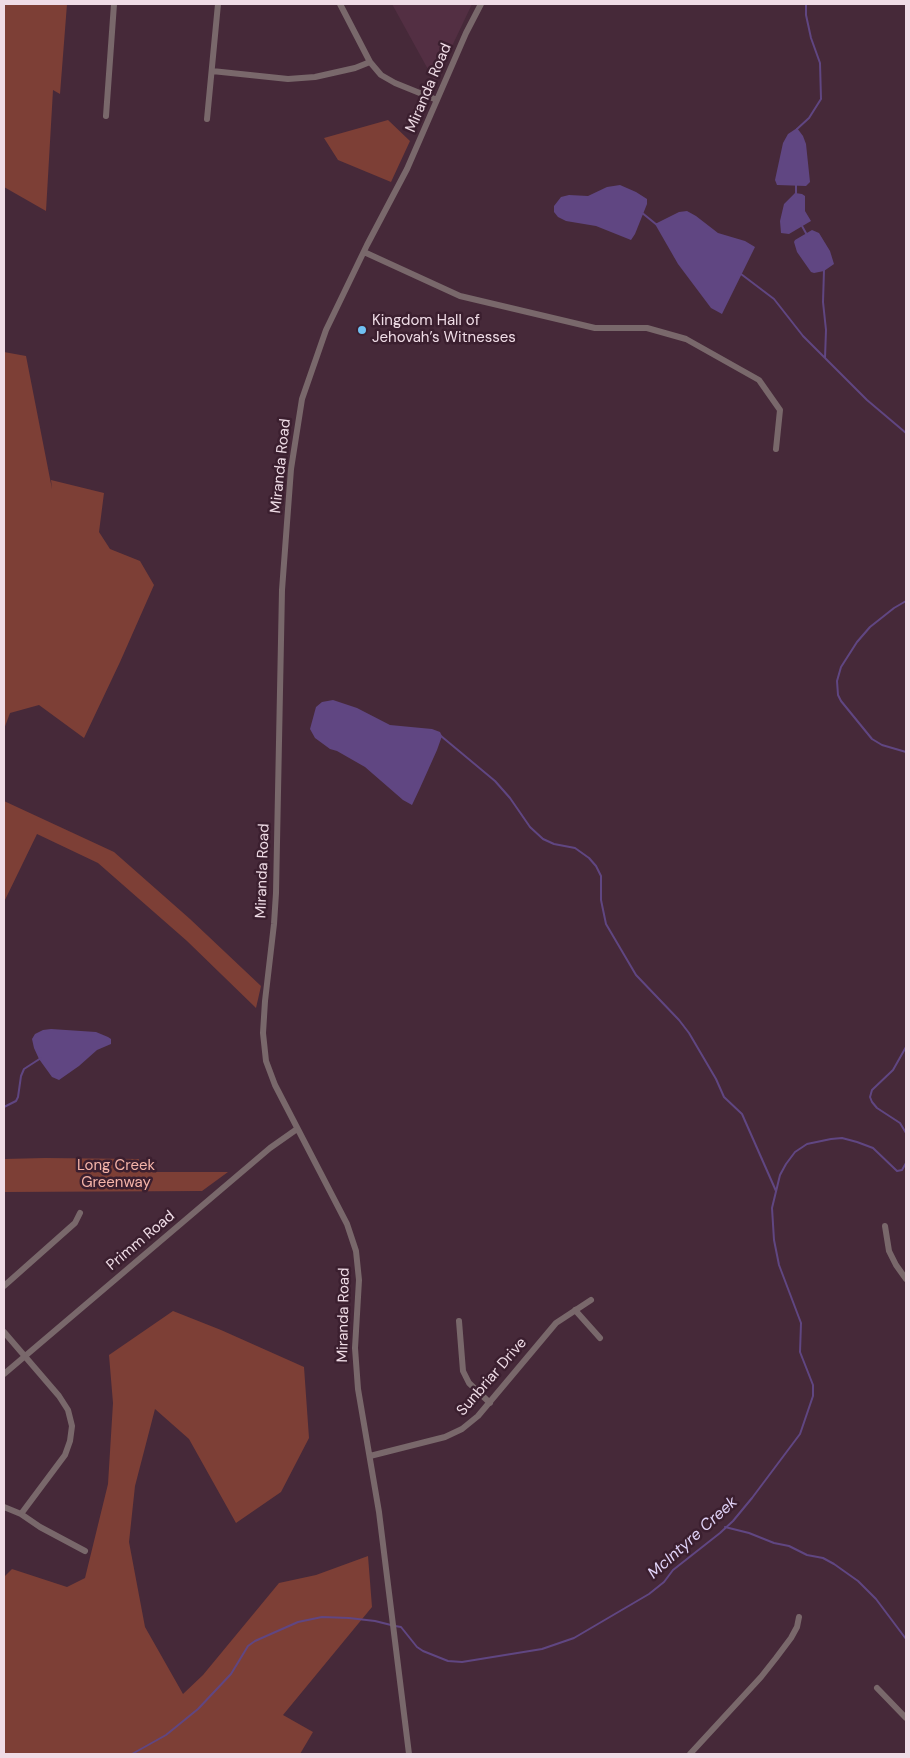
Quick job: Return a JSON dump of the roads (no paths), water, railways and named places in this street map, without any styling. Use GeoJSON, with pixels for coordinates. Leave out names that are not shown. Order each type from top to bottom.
{"type":"FeatureCollection","features":[{"type":"Feature","properties":{"kind":"street"},"geometry":{"type":"LineString","coordinates":[[106,116],[114,4]]}},
{"type":"Feature","properties":{"kind":"street"},"geometry":{"type":"LineString","coordinates":[[207,119],[218,4]]}},
{"type":"Feature","properties":{"kind":"street"},"geometry":{"type":"LineString","coordinates":[[340,4],[370,62],[381,75],[395,83],[437,100]]}},
{"type":"Feature","properties":{"kind":"street","name":"Miranda Road"},"geometry":{"type":"LineString","coordinates":[[409,1754],[379,1512],[355,1361],[358,1280],[356,1251],[347,1224],[270,1073],[266,1061],[263,1033],[276,893],[282,590],[290,474],[305,385],[326,330],[407,169],[466,33],[481,4]]}},
{"type":"Feature","properties":{"kind":"street"},"geometry":{"type":"LineString","coordinates":[[212,71],[288,79],[323,75],[355,68],[370,62]]}},
{"type":"Feature","properties":{"kind":"street"},"geometry":{"type":"LineString","coordinates":[[364,252],[460,296],[595,328],[647,328],[686,339],[759,380],[780,410],[776,449]]}},
{"type":"Feature","properties":{"kind":"street","name":"Primm Road"},"geometry":{"type":"LineString","coordinates":[[4,1374],[270,1148],[297,1129]]}},
{"type":"Feature","properties":{"kind":"street"},"geometry":{"type":"LineString","coordinates":[[4,1286],[75,1223],[80,1213]]}},
{"type":"Feature","properties":{"kind":"street"},"geometry":{"type":"LineString","coordinates":[[885,1226],[889,1251],[906,1279]]}},
{"type":"Feature","properties":{"kind":"street","name":"Sunbriar Drive"},"geometry":{"type":"LineString","coordinates":[[370,1456],[445,1437],[462,1429],[490,1403],[548,1332],[560,1320],[591,1300]]}},
{"type":"Feature","properties":{"kind":"street"},"geometry":{"type":"LineString","coordinates":[[575,1310],[600,1338]]}},
{"type":"Feature","properties":{"kind":"street"},"geometry":{"type":"LineString","coordinates":[[459,1321],[463,1371],[469,1383],[490,1403]]}},
{"type":"Feature","properties":{"kind":"street"},"geometry":{"type":"LineString","coordinates":[[4,1332],[59,1396],[68,1410],[72,1426],[70,1441],[65,1455],[22,1514]]}},
{"type":"Feature","properties":{"kind":"street"},"geometry":{"type":"LineString","coordinates":[[4,1506],[22,1514],[40,1527],[85,1551]]}},
{"type":"Feature","properties":{"kind":"street"},"geometry":{"type":"LineString","coordinates":[[690,1754],[761,1677],[792,1638],[799,1617]]}},
{"type":"Feature","properties":{"kind":"street"},"geometry":{"type":"LineString","coordinates":[[876,1688],[906,1718]]}},
{"type":"Feature","properties":{"kind":"waterway"},"geometry":{"type":"LineString","coordinates":[[797,129],[809,118],[821,99],[820,63],[811,38],[806,15],[806,4]]}},
{"type":"Feature","properties":{"kind":"waterway"},"geometry":{"type":"LineString","coordinates":[[796,184],[796,194]]}},
{"type":"Feature","properties":{"kind":"waterway"},"geometry":{"type":"LineString","coordinates":[[641,212],[657,225]]}},
{"type":"Feature","properties":{"kind":"waterway"},"geometry":{"type":"LineString","coordinates":[[802,226],[807,235]]}},
{"type":"Feature","properties":{"kind":"waterway"},"geometry":{"type":"LineString","coordinates":[[824,270],[825,358]]}},
{"type":"Feature","properties":{"kind":"waterway"},"geometry":{"type":"LineString","coordinates":[[741,274],[774,299],[803,336],[867,400],[906,433]]}},
{"type":"Feature","properties":{"kind":"waterway","name":"McIntyre Creek"},"geometry":{"type":"LineString","coordinates":[[906,601],[870,627],[857,642],[841,667],[837,681],[838,695],[841,701],[872,739],[882,745],[906,752]]}},
{"type":"Feature","properties":{"kind":"waterway"},"geometry":{"type":"LineString","coordinates":[[441,736],[495,781],[510,798],[530,827],[543,839],[554,844],[575,848],[589,858],[596,866],[601,876],[601,900],[606,924],[636,975],[689,1033],[716,1079],[724,1097],[742,1114],[776,1191]]}},
{"type":"Feature","properties":{"kind":"waterway","name":"McIntyre Creek"},"geometry":{"type":"LineString","coordinates":[[906,1047],[893,1070],[872,1090],[870,1097],[877,1108],[900,1123],[906,1133]]}},
{"type":"Feature","properties":{"kind":"waterway"},"geometry":{"type":"LineString","coordinates":[[4,1107],[16,1101],[24,1069],[41,1058]]}},
{"type":"Feature","properties":{"kind":"waterway","name":"McIntyre Creek"},"geometry":{"type":"LineString","coordinates":[[395,1626],[401,1627],[417,1647],[423,1651],[448,1661],[462,1662],[542,1649],[574,1638],[649,1594],[664,1582],[673,1570],[720,1533],[752,1498],[800,1434],[813,1396],[813,1385],[800,1352],[801,1323],[779,1265],[774,1240],[772,1208],[780,1175],[795,1152],[807,1144],[831,1139],[842,1138],[873,1148],[897,1171],[902,1170],[906,1163]]}},
{"type":"Feature","properties":{"kind":"waterway"},"geometry":{"type":"LineString","coordinates":[[725,1527],[789,1546],[807,1555],[823,1558],[834,1564],[858,1581],[876,1599],[906,1639]]}},
{"type":"Feature","properties":{"kind":"waterway","name":"McIntyre Creek"},"geometry":{"type":"LineString","coordinates":[[132,1754],[166,1735],[198,1709],[231,1674],[248,1646],[255,1641],[298,1622],[322,1617],[375,1621],[391,1625]]}},
{"type":"Feature","properties":{"kind":"place","name":"Kingdom Hall of Jehovah’s Witnesses"},"geometry":{"type":"Point","coordinates":[362,330]}},
{"type":"Feature","properties":{"kind":"park label","name":"Long Creek Greenway"},"geometry":{"type":"Point","coordinates":[116,1174]}}]}
